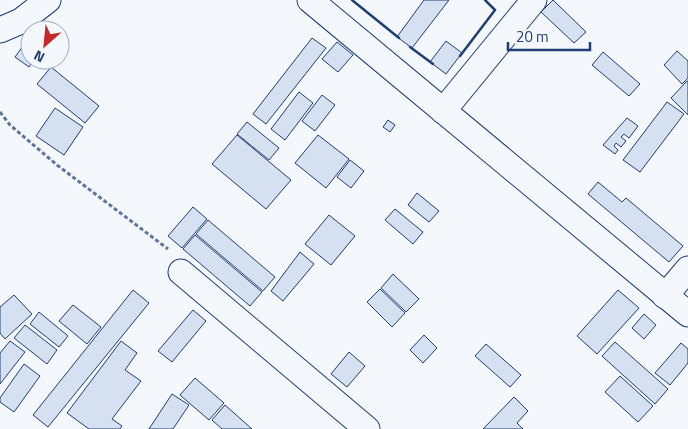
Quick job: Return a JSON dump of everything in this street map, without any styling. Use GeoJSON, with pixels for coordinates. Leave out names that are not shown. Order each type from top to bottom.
{"type":"FeatureCollection","features":[{"type":"Feature","properties":{"kind":"street"},"geometry":{"type":"LineString","coordinates":[[0,30],[21,21],[48,0]]}},
{"type":"Feature","properties":{"kind":"street"},"geometry":{"type":"LineString","coordinates":[[310,0],[688,314]]}},
{"type":"Feature","properties":{"kind":"street"},"geometry":{"type":"LineString","coordinates":[[443,111],[534,0]]}},
{"type":"Feature","properties":{"kind":"street"},"geometry":{"type":"LineString","coordinates":[[666,296],[688,269]]}},
{"type":"Feature","properties":{"kind":"street"},"geometry":{"type":"LineString","coordinates":[[180,272],[368,429]]}},
{"type":"Feature","properties":{"kind":"path"},"geometry":{"type":"LineString","coordinates":[[0,112],[10,126],[57,165],[170,251],[180,272]]}},
{"type":"Feature","properties":{"kind":"building"},"geometry":{"type":"Polygon","coordinates":[[[424,0],[449,0],[412,48],[397,37],[424,0]]]}},
{"type":"Feature","properties":{"kind":"building"},"geometry":{"type":"Polygon","coordinates":[[[553,0],[586,32],[574,43],[541,12],[553,0]]]}},
{"type":"Feature","properties":{"kind":"building"},"geometry":{"type":"Polygon","coordinates":[[[312,38],[326,48],[266,124],[253,114],[312,38]]]}},
{"type":"Feature","properties":{"kind":"building"},"geometry":{"type":"Polygon","coordinates":[[[446,41],[462,53],[446,74],[430,62],[446,41]]]}},
{"type":"Feature","properties":{"kind":"building"},"geometry":{"type":"Polygon","coordinates":[[[337,42],[353,55],[338,72],[322,59],[337,42]]]}},
{"type":"Feature","properties":{"kind":"building"},"geometry":{"type":"Polygon","coordinates":[[[20,50],[20,61],[15,57],[20,50]]]}},
{"type":"Feature","properties":{"kind":"building"},"geometry":{"type":"Polygon","coordinates":[[[677,51],[688,61],[688,78],[682,84],[664,65],[677,51]]]}},
{"type":"Feature","properties":{"kind":"building"},"geometry":{"type":"Polygon","coordinates":[[[603,52],[640,84],[629,96],[592,65],[603,52]]]}},
{"type":"Feature","properties":{"kind":"building"},"geometry":{"type":"Polygon","coordinates":[[[49,70],[55,70],[99,106],[85,123],[37,84],[49,70]]]}},
{"type":"Feature","properties":{"kind":"building"},"geometry":{"type":"Polygon","coordinates":[[[688,81],[688,115],[671,98],[688,81]]]}},
{"type":"Feature","properties":{"kind":"building"},"geometry":{"type":"Polygon","coordinates":[[[299,92],[313,103],[285,140],[271,129],[299,92]]]}},
{"type":"Feature","properties":{"kind":"building"},"geometry":{"type":"Polygon","coordinates":[[[322,95],[335,105],[315,131],[302,121],[322,95]]]}},
{"type":"Feature","properties":{"kind":"building"},"geometry":{"type":"Polygon","coordinates":[[[667,102],[684,114],[640,172],[623,160],[667,102]]]}},
{"type":"Feature","properties":{"kind":"building"},"geometry":{"type":"Polygon","coordinates":[[[55,108],[83,127],[64,155],[36,136],[55,108]]]}},
{"type":"Feature","properties":{"kind":"building"},"geometry":{"type":"Polygon","coordinates":[[[627,118],[638,126],[629,138],[624,134],[621,137],[626,141],[621,147],[616,143],[614,146],[618,150],[615,154],[603,145],[627,118]]]}},
{"type":"Feature","properties":{"kind":"building"},"geometry":{"type":"Polygon","coordinates":[[[388,120],[395,125],[390,132],[383,127],[388,120]]]}},
{"type":"Feature","properties":{"kind":"building"},"geometry":{"type":"Polygon","coordinates":[[[247,122],[279,148],[269,160],[237,134],[247,122]]]}},
{"type":"Feature","properties":{"kind":"building"},"geometry":{"type":"Polygon","coordinates":[[[237,135],[291,180],[266,209],[212,164],[237,135]]]}},
{"type":"Feature","properties":{"kind":"building"},"geometry":{"type":"Polygon","coordinates":[[[318,135],[349,159],[326,188],[295,163],[318,135]]]}},
{"type":"Feature","properties":{"kind":"building"},"geometry":{"type":"Polygon","coordinates":[[[350,160],[364,171],[351,188],[337,177],[350,160]]]}},
{"type":"Feature","properties":{"kind":"building"},"geometry":{"type":"Polygon","coordinates":[[[598,182],[622,202],[626,198],[683,246],[669,262],[588,194],[598,182]]]}},
{"type":"Feature","properties":{"kind":"building"},"geometry":{"type":"Polygon","coordinates":[[[417,193],[439,211],[429,222],[408,205],[417,193]]]}},
{"type":"Feature","properties":{"kind":"building"},"geometry":{"type":"Polygon","coordinates":[[[193,207],[207,219],[182,248],[168,236],[193,207]]]}},
{"type":"Feature","properties":{"kind":"building"},"geometry":{"type":"Polygon","coordinates":[[[395,209],[423,232],[413,244],[385,220],[395,209]]]}},
{"type":"Feature","properties":{"kind":"building"},"geometry":{"type":"Polygon","coordinates":[[[329,215],[355,236],[331,265],[305,244],[329,215]]]}},
{"type":"Feature","properties":{"kind":"building"},"geometry":{"type":"Polygon","coordinates":[[[208,220],[275,277],[263,291],[196,234],[208,220]]]}},
{"type":"Feature","properties":{"kind":"building"},"geometry":{"type":"Polygon","coordinates":[[[195,235],[262,292],[250,306],[183,249],[195,235]]]}},
{"type":"Feature","properties":{"kind":"building"},"geometry":{"type":"Polygon","coordinates":[[[300,252],[314,264],[283,301],[271,291],[300,252]]]}},
{"type":"Feature","properties":{"kind":"building"},"geometry":{"type":"Polygon","coordinates":[[[393,274],[419,299],[406,312],[381,288],[393,274]]]}},
{"type":"Feature","properties":{"kind":"building"},"geometry":{"type":"Polygon","coordinates":[[[380,289],[405,313],[392,327],[367,302],[380,289]]]}},
{"type":"Feature","properties":{"kind":"building"},"geometry":{"type":"Polygon","coordinates":[[[133,290],[149,303],[48,427],[33,415],[133,290]]]}},
{"type":"Feature","properties":{"kind":"building"},"geometry":{"type":"Polygon","coordinates":[[[618,290],[639,308],[597,354],[577,336],[618,290]]]}},
{"type":"Feature","properties":{"kind":"building"},"geometry":{"type":"Polygon","coordinates":[[[14,295],[32,314],[5,339],[0,333],[0,307],[14,295]]]}},
{"type":"Feature","properties":{"kind":"building"},"geometry":{"type":"Polygon","coordinates":[[[73,305],[101,327],[87,344],[59,321],[73,305]]]}},
{"type":"Feature","properties":{"kind":"building"},"geometry":{"type":"Polygon","coordinates":[[[193,310],[206,321],[172,362],[158,351],[193,310]]]}},
{"type":"Feature","properties":{"kind":"building"},"geometry":{"type":"Polygon","coordinates":[[[39,312],[68,336],[59,347],[30,324],[39,312]]]}},
{"type":"Feature","properties":{"kind":"building"},"geometry":{"type":"Polygon","coordinates":[[[644,314],[656,325],[644,339],[632,328],[644,314]]]}},
{"type":"Feature","properties":{"kind":"building"},"geometry":{"type":"Polygon","coordinates":[[[25,325],[57,350],[47,364],[14,338],[25,325]]]}},
{"type":"Feature","properties":{"kind":"building"},"geometry":{"type":"Polygon","coordinates":[[[424,335],[437,348],[423,363],[410,350],[424,335]]]}},
{"type":"Feature","properties":{"kind":"building"},"geometry":{"type":"Polygon","coordinates":[[[10,341],[25,352],[0,384],[0,353],[10,341]]]}},
{"type":"Feature","properties":{"kind":"building"},"geometry":{"type":"Polygon","coordinates":[[[121,341],[137,353],[125,370],[141,381],[112,419],[122,426],[120,429],[89,429],[67,413],[121,341]]]}},
{"type":"Feature","properties":{"kind":"building"},"geometry":{"type":"Polygon","coordinates":[[[615,342],[668,389],[655,404],[602,356],[615,342]]]}},
{"type":"Feature","properties":{"kind":"building"},"geometry":{"type":"Polygon","coordinates":[[[681,343],[688,349],[688,363],[670,385],[655,373],[681,343]]]}},
{"type":"Feature","properties":{"kind":"building"},"geometry":{"type":"Polygon","coordinates":[[[486,344],[521,375],[510,387],[475,356],[486,344]]]}},
{"type":"Feature","properties":{"kind":"building"},"geometry":{"type":"Polygon","coordinates":[[[349,352],[365,366],[347,387],[331,374],[349,352]]]}},
{"type":"Feature","properties":{"kind":"building"},"geometry":{"type":"Polygon","coordinates":[[[24,364],[40,376],[14,412],[0,402],[0,398],[24,364]]]}},
{"type":"Feature","properties":{"kind":"building"},"geometry":{"type":"Polygon","coordinates":[[[620,376],[653,406],[638,422],[605,392],[620,376]]]}},
{"type":"Feature","properties":{"kind":"building"},"geometry":{"type":"Polygon","coordinates":[[[195,378],[224,403],[209,420],[180,395],[195,378]]]}},
{"type":"Feature","properties":{"kind":"building"},"geometry":{"type":"Polygon","coordinates":[[[172,394],[189,405],[173,429],[149,429],[172,394]]]}},
{"type":"Feature","properties":{"kind":"building"},"geometry":{"type":"Polygon","coordinates":[[[514,397],[528,411],[517,423],[523,429],[483,429],[514,397]]]}},
{"type":"Feature","properties":{"kind":"building"},"geometry":{"type":"Polygon","coordinates":[[[225,405],[252,429],[222,429],[212,420],[225,405]]]}},
{"type":"Feature","properties":{"kind":"wall"},"geometry":{"type":"LineString","coordinates":[[352,0],[399,38]]}},
{"type":"Feature","properties":{"kind":"wall"},"geometry":{"type":"LineString","coordinates":[[460,56],[495,10],[485,0]]}},
{"type":"Feature","properties":{"kind":"wall"},"geometry":{"type":"LineString","coordinates":[[410,47],[433,64]]}}]}
